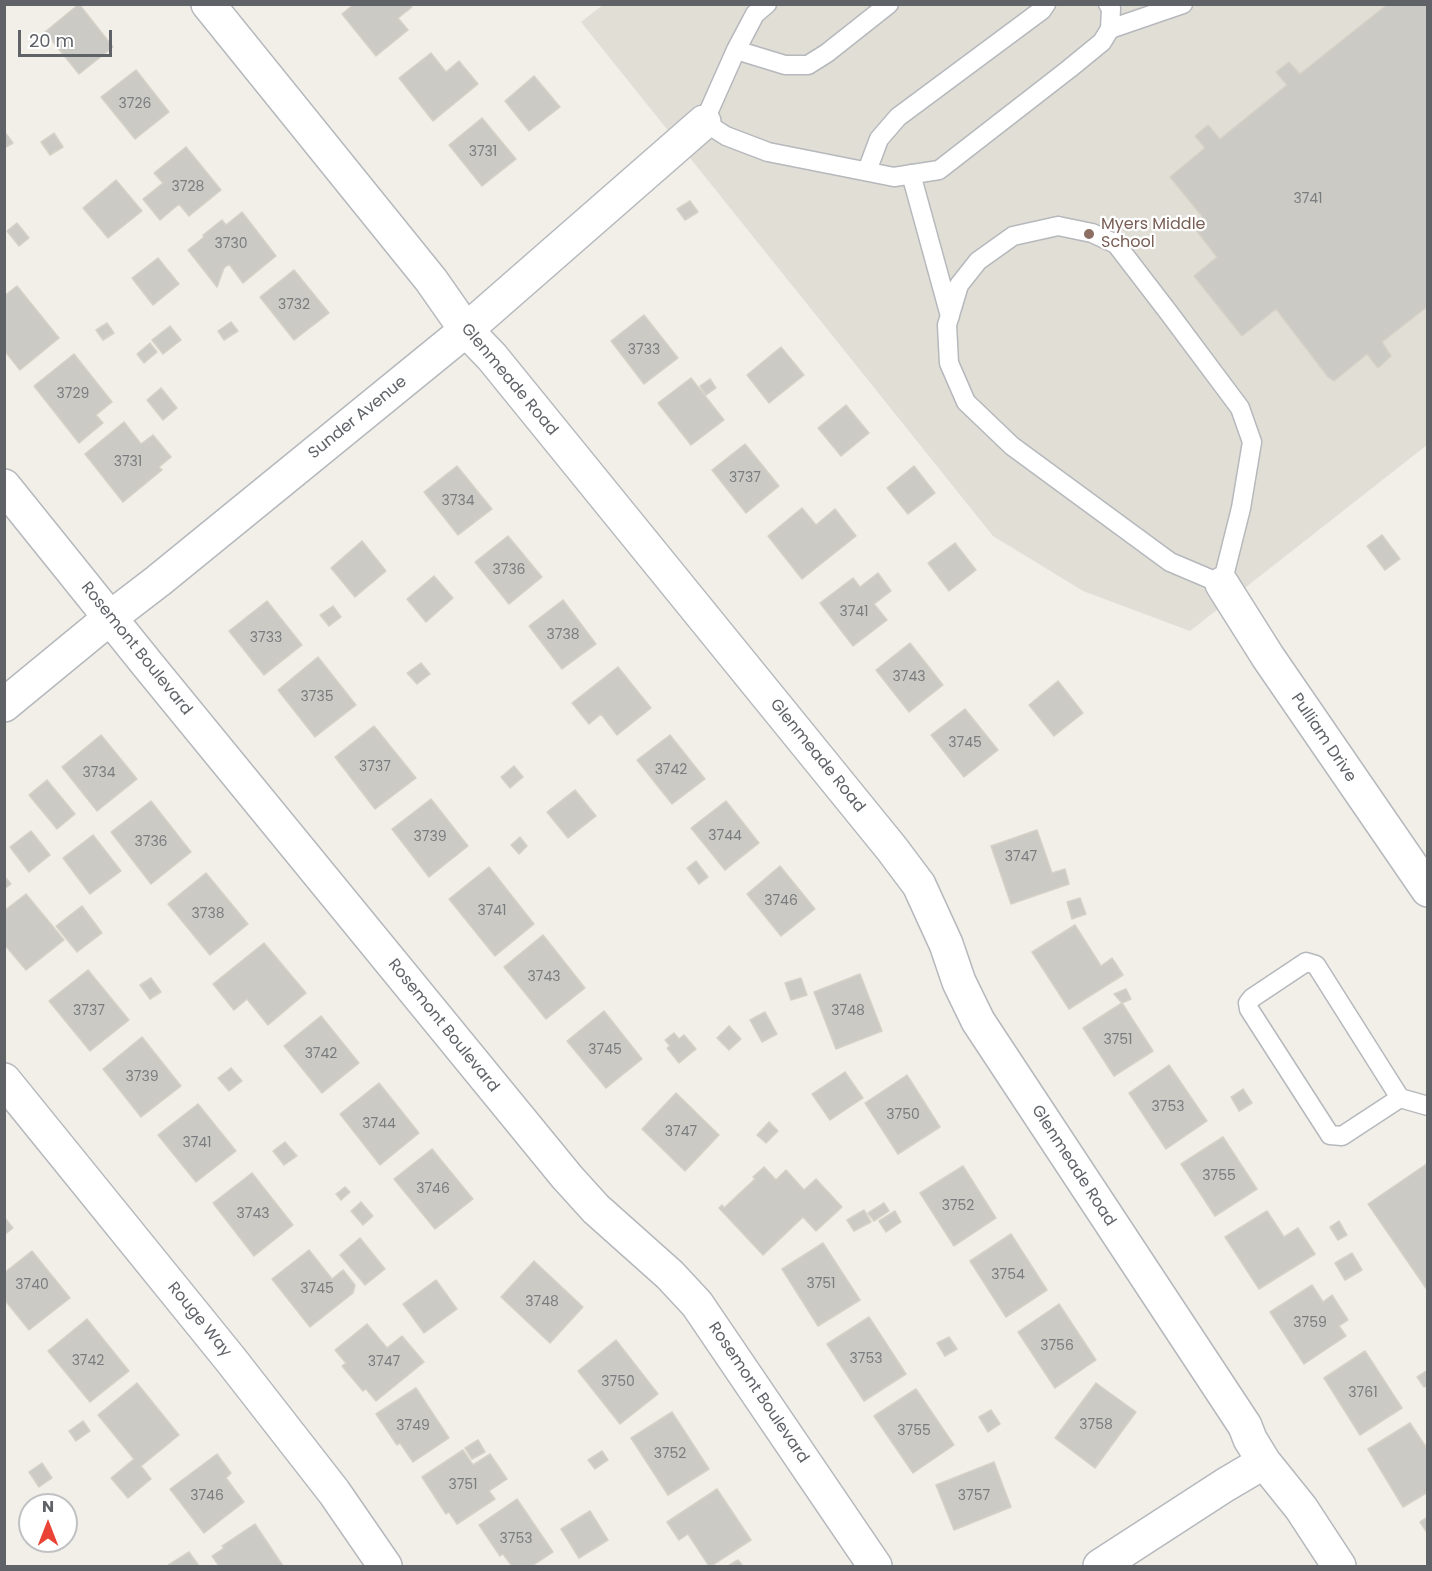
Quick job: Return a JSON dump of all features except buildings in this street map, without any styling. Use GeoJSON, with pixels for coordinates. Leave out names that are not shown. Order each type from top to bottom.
{"type":"FeatureCollection","features":[{"type":"Feature","properties":{"kind":"street","name":"Glenmeade Road"},"geometry":{"type":"LineString","coordinates":[[208,4],[431,280],[466,330],[500,366],[885,840],[919,885],[946,944],[959,982],[978,1021],[1245,1426],[1250,1440],[1264,1462],[1301,1508],[1339,1566]]}},
{"type":"Feature","properties":{"kind":"street","name":"Sunder Avenue"},"geometry":{"type":"LineString","coordinates":[[4,705],[466,330],[704,122]]}},
{"type":"Feature","properties":{"kind":"street","name":"Rosemont Boulevard"},"geometry":{"type":"LineString","coordinates":[[4,486],[567,1177],[596,1209],[670,1275],[697,1304],[875,1566]]}},
{"type":"Feature","properties":{"kind":"street","name":"Pulliam Drive"},"geometry":{"type":"LineString","coordinates":[[1222,584],[1268,657],[1428,890]]}},
{"type":"Feature","properties":{"kind":"street","name":"Rouge Way"},"geometry":{"type":"LineString","coordinates":[[4,1080],[231,1360],[334,1492],[385,1566]]}},
{"type":"Feature","properties":{"kind":"street"},"geometry":{"type":"LineString","coordinates":[[1100,1566],[1264,1462]]}},
{"type":"Feature","properties":{"kind":"lane"},"geometry":{"type":"LineString","coordinates":[[767,4],[755,14],[736,50],[704,122],[726,136],[768,152],[894,177],[939,170],[1102,42],[1110,29],[1111,8],[1108,4]]}},
{"type":"Feature","properties":{"kind":"lane"},"geometry":{"type":"LineString","coordinates":[[736,50],[785,64],[808,64],[828,53],[889,4]]}},
{"type":"Feature","properties":{"kind":"lane"},"geometry":{"type":"LineString","coordinates":[[867,171],[879,139],[898,117],[1042,10],[1046,4]]}},
{"type":"Feature","properties":{"kind":"lane"},"geometry":{"type":"LineString","coordinates":[[1110,29],[1183,4]]}},
{"type":"Feature","properties":{"kind":"lane"},"geometry":{"type":"LineString","coordinates":[[911,174],[950,316]]}},
{"type":"Feature","properties":{"kind":"lane"},"geometry":{"type":"LineString","coordinates":[[1058,226],[1092,233],[1116,244],[1240,408],[1252,442],[1241,508],[1222,584],[1170,562],[1012,446],[966,402],[949,363],[947,325],[959,285],[978,261],[1013,236],[1058,226]]}},
{"type":"Feature","properties":{"kind":"lane"},"geometry":{"type":"LineString","coordinates":[[1401,1098],[1342,1136],[1330,1135],[1249,1009],[1248,1003],[1306,962],[1316,965],[1401,1098],[1428,1106]]}},
{"type":"Feature","properties":{"kind":"shaded area","name":"Myers Middle School"},"geometry":{"type":"Polygon","coordinates":[[[604,4],[1427,5],[1427,445],[1190,631],[1083,591],[993,536],[581,22],[604,4]]]}},
{"type":"Feature","properties":{"kind":"place","name":"Myers Middle School"},"geometry":{"type":"Point","coordinates":[1089,234]}}]}
